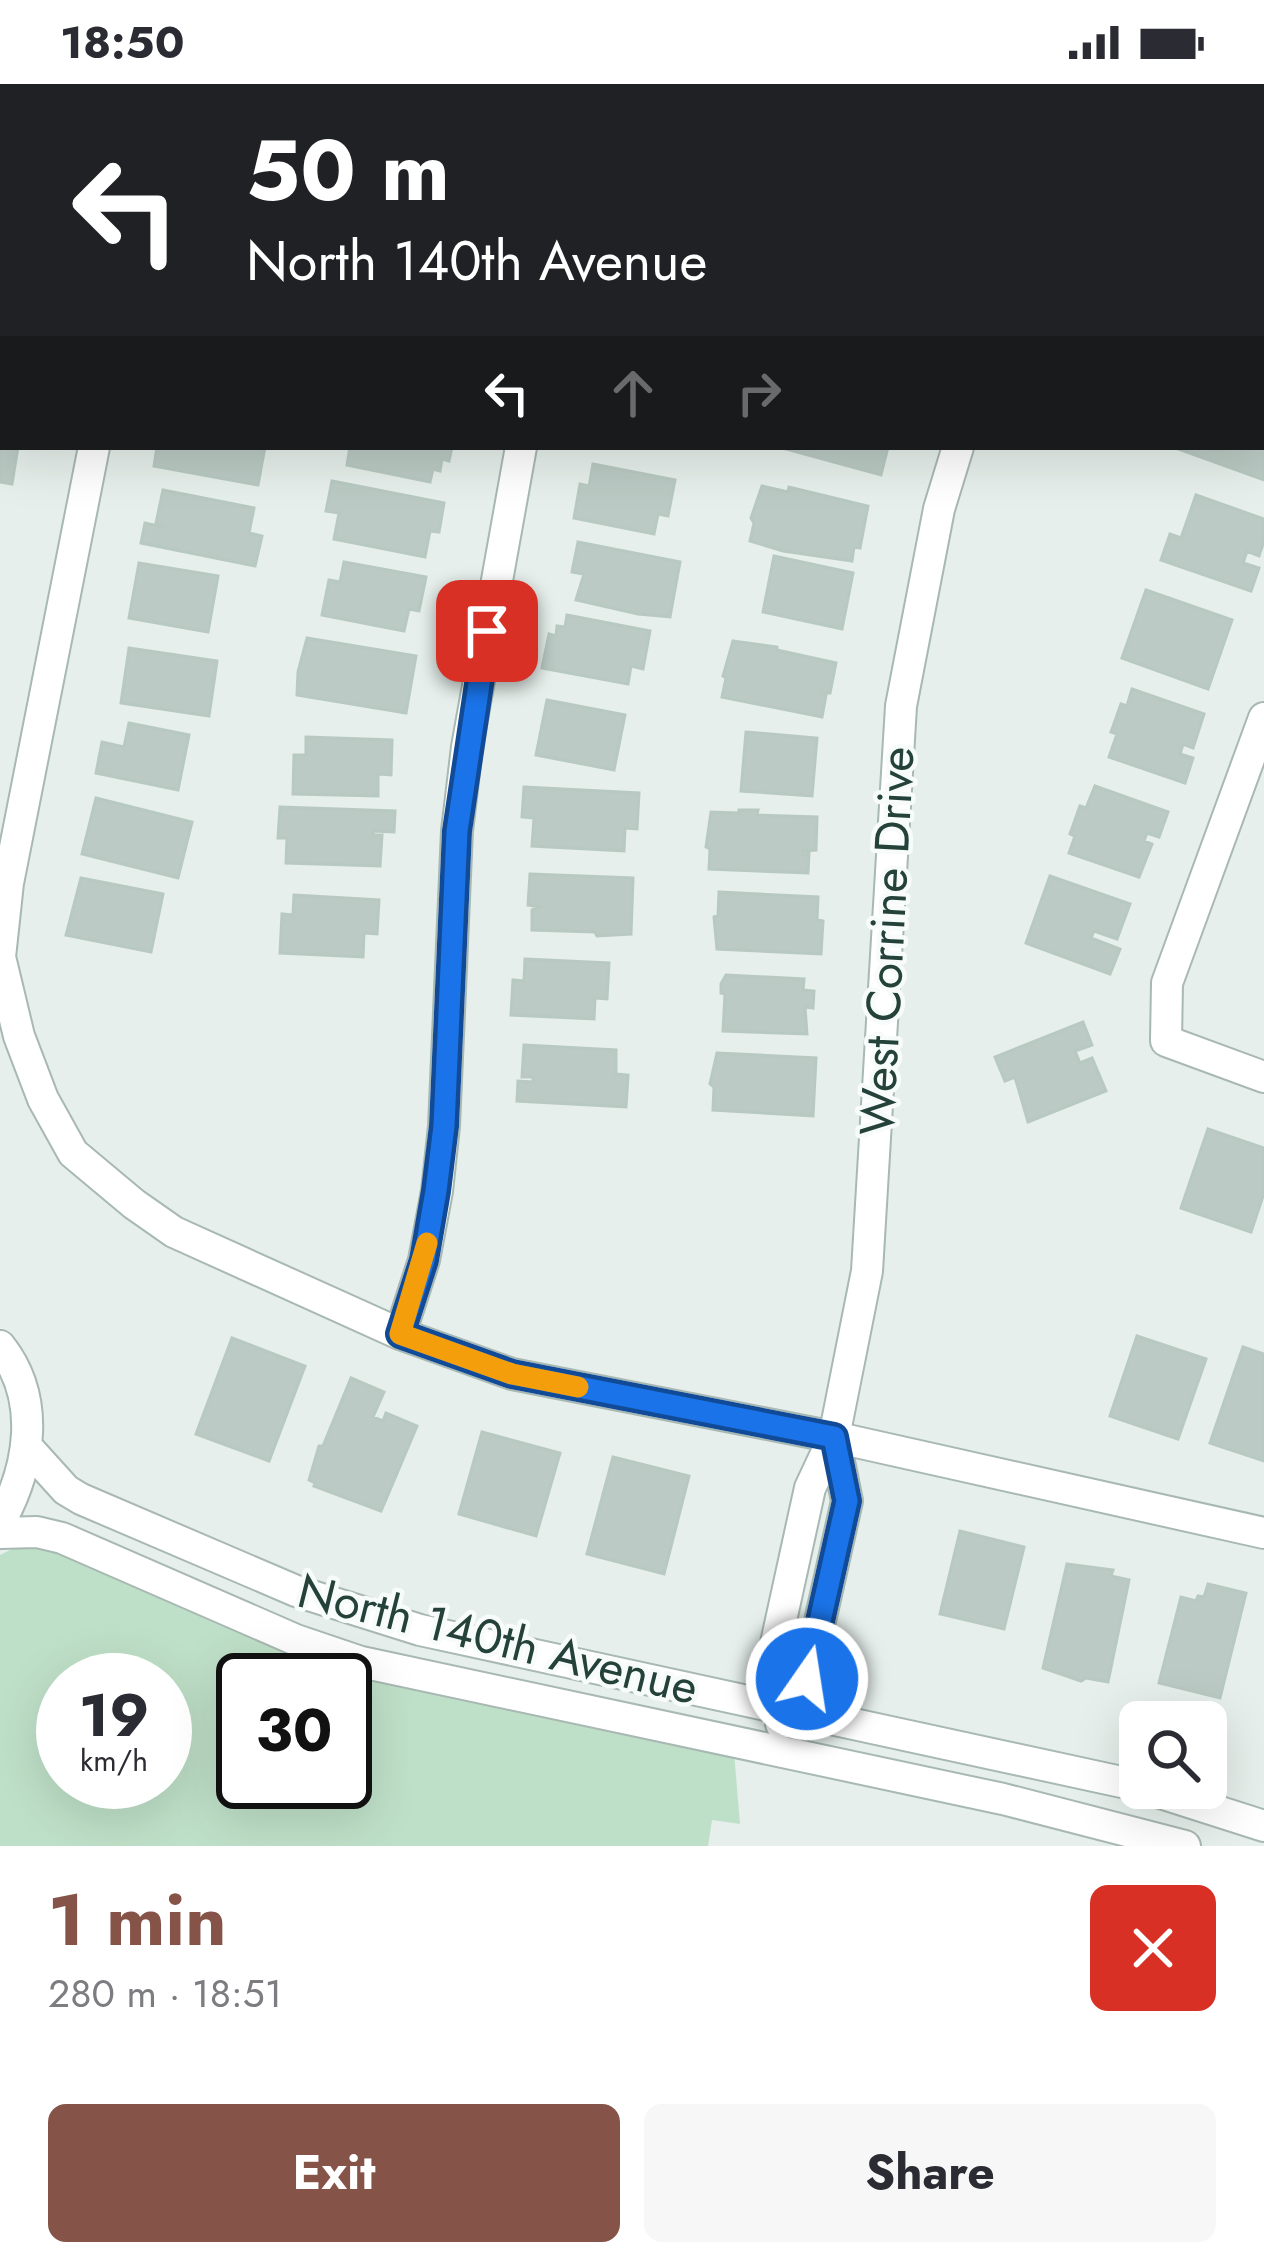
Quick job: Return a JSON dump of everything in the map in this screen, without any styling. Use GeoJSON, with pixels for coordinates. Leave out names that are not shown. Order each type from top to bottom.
{"type":"FeatureCollection","features":[{"type":"Feature","properties":{"kind":"street"},"geometry":{"type":"LineString","coordinates":[[93,450],[8,883],[0,957],[19,1036],[43,1099],[73,1153],[174,1232],[400,1334],[512,1374],[834,1437],[1264,1534]]}},
{"type":"Feature","properties":{"kind":"street"},"geometry":{"type":"LineString","coordinates":[[400,1334],[424,1260],[436,1191],[444,1126],[457,831],[519,450]]}},
{"type":"Feature","properties":{"kind":"street","name":"West Corrine Drive"},"geometry":{"type":"LineString","coordinates":[[775,1750],[784,1710],[807,1679],[847,1501],[834,1437],[867,1271],[901,706],[939,509],[957,450]]}},
{"type":"Feature","properties":{"kind":"street"},"geometry":{"type":"LineString","coordinates":[[1264,718],[1167,983],[1166,1041],[1264,1076]]}},
{"type":"Feature","properties":{"kind":"street"},"geometry":{"type":"LineString","coordinates":[[0,1346],[25,1400],[28,1448],[18,1490],[0,1522]]}},
{"type":"Feature","properties":{"kind":"street","name":"North 140th Avenue"},"geometry":{"type":"LineString","coordinates":[[28,1448],[66,1490],[81,1499],[332,1604],[420,1630],[1119,1782]]}},
{"type":"Feature","properties":{"kind":"street","name":"North 140th Avenue"},"geometry":{"type":"LineString","coordinates":[[0,1533],[37,1532],[62,1538],[296,1640],[361,1663],[1079,1816],[1185,1846]]}},
{"type":"Feature","properties":{"kind":"street","name":"North 140th Avenue"},"geometry":{"type":"LineString","coordinates":[[1211,1809],[1264,1826]]}},
{"type":"Feature","properties":{"kind":"green space"},"geometry":{"type":"Polygon","coordinates":[[[44,1546],[254,1630],[344,1653],[216,1653],[216,1809],[372,1809],[372,1660],[734,1752],[740,1824],[712,1820],[708,1846],[0,1846],[0,1555],[44,1546]]]}},
{"type":"Feature","properties":{"kind":"building"},"geometry":{"type":"Polygon","coordinates":[[[0,450],[18,450],[12,484],[0,482],[0,450]]]}},
{"type":"Feature","properties":{"kind":"building"},"geometry":{"type":"Polygon","coordinates":[[[157,450],[264,450],[258,485],[154,466],[157,450]]]}},
{"type":"Feature","properties":{"kind":"building"},"geometry":{"type":"Polygon","coordinates":[[[350,450],[451,450],[449,461],[442,459],[440,471],[433,469],[430,482],[347,465],[350,450]]]}},
{"type":"Feature","properties":{"kind":"building"},"geometry":{"type":"Polygon","coordinates":[[[790,450],[887,450],[881,475],[790,450]]]}},
{"type":"Feature","properties":{"kind":"building"},"geometry":{"type":"Polygon","coordinates":[[[1181,450],[1264,450],[1264,480],[1181,450]]]}},
{"type":"Feature","properties":{"kind":"building"},"geometry":{"type":"Polygon","coordinates":[[[593,464],[675,480],[668,516],[658,514],[654,534],[574,518],[580,484],[589,486],[593,464]]]}},
{"type":"Feature","properties":{"kind":"building"},"geometry":{"type":"Polygon","coordinates":[[[332,481],[444,503],[439,532],[430,531],[425,557],[334,539],[339,513],[326,511],[332,481]]]}},
{"type":"Feature","properties":{"kind":"building"},"geometry":{"type":"Polygon","coordinates":[[[762,486],[788,492],[789,487],[868,506],[860,548],[854,547],[852,561],[750,541],[751,518],[762,486]]]}},
{"type":"Feature","properties":{"kind":"building"},"geometry":{"type":"Polygon","coordinates":[[[163,490],[254,508],[249,533],[262,536],[255,566],[141,543],[145,523],[167,528],[156,523],[163,490]]]}},
{"type":"Feature","properties":{"kind":"building"},"geometry":{"type":"Polygon","coordinates":[[[1196,495],[1264,519],[1259,556],[1247,551],[1243,563],[1259,568],[1251,591],[1161,560],[1170,534],[1181,538],[1196,495]]]}},
{"type":"Feature","properties":{"kind":"building"},"geometry":{"type":"Polygon","coordinates":[[[578,542],[680,562],[670,617],[576,600],[584,574],[572,572],[578,542]]]}},
{"type":"Feature","properties":{"kind":"building"},"geometry":{"type":"Polygon","coordinates":[[[774,556],[853,573],[842,629],[763,612],[774,556]]]}},
{"type":"Feature","properties":{"kind":"building"},"geometry":{"type":"Polygon","coordinates":[[[344,562],[426,577],[419,611],[409,609],[404,631],[322,615],[329,580],[340,582],[344,562]]]}},
{"type":"Feature","properties":{"kind":"building"},"geometry":{"type":"Polygon","coordinates":[[[139,563],[218,576],[208,632],[129,618],[139,563]]]}},
{"type":"Feature","properties":{"kind":"building"},"geometry":{"type":"Polygon","coordinates":[[[1146,590],[1232,620],[1208,689],[1122,658],[1146,590]]]}},
{"type":"Feature","properties":{"kind":"building"},"geometry":{"type":"Polygon","coordinates":[[[567,615],[650,631],[643,669],[631,666],[628,684],[542,668],[549,634],[556,636],[557,626],[565,627],[567,615]]]}},
{"type":"Feature","properties":{"kind":"building"},"geometry":{"type":"Polygon","coordinates":[[[307,638],[416,656],[406,713],[297,695],[307,638]]]}},
{"type":"Feature","properties":{"kind":"building"},"geometry":{"type":"Polygon","coordinates":[[[733,641],[836,663],[830,693],[821,692],[826,695],[822,717],[722,697],[733,641]]]}},
{"type":"Feature","properties":{"kind":"building"},"geometry":{"type":"Polygon","coordinates":[[[129,648],[217,661],[209,716],[121,703],[129,648]]]}},
{"type":"Feature","properties":{"kind":"building"},"geometry":{"type":"Polygon","coordinates":[[[1132,689],[1204,714],[1193,748],[1183,744],[1180,754],[1193,758],[1185,783],[1109,757],[1117,734],[1111,732],[1132,689]]]}},
{"type":"Feature","properties":{"kind":"building"},"geometry":{"type":"Polygon","coordinates":[[[547,700],[625,715],[614,770],[536,755],[547,700]]]}},
{"type":"Feature","properties":{"kind":"building"},"geometry":{"type":"Polygon","coordinates":[[[129,723],[189,735],[178,790],[96,773],[102,742],[124,747],[129,723]]]}},
{"type":"Feature","properties":{"kind":"building"},"geometry":{"type":"Polygon","coordinates":[[[746,732],[817,738],[812,796],[741,791],[746,732]]]}},
{"type":"Feature","properties":{"kind":"building"},"geometry":{"type":"Polygon","coordinates":[[[306,737],[392,740],[391,775],[378,774],[378,796],[293,794],[294,755],[306,755],[306,737]]]}},
{"type":"Feature","properties":{"kind":"building"},"geometry":{"type":"Polygon","coordinates":[[[1095,786],[1168,812],[1159,837],[1147,833],[1144,841],[1152,844],[1139,877],[1069,853],[1080,806],[1086,808],[1095,786]]]}},
{"type":"Feature","properties":{"kind":"building"},"geometry":{"type":"Polygon","coordinates":[[[524,787],[639,793],[637,829],[625,828],[624,851],[532,846],[534,818],[522,817],[524,787]]]}},
{"type":"Feature","properties":{"kind":"building"},"geometry":{"type":"Polygon","coordinates":[[[96,798],[192,822],[178,878],[82,854],[96,798]]]}},
{"type":"Feature","properties":{"kind":"building"},"geometry":{"type":"Polygon","coordinates":[[[280,807],[395,811],[394,832],[373,831],[373,835],[382,835],[380,866],[286,863],[287,838],[278,838],[280,807]]]}},
{"type":"Feature","properties":{"kind":"building"},"geometry":{"type":"Polygon","coordinates":[[[711,812],[817,817],[816,850],[803,851],[809,853],[808,873],[709,869],[710,849],[706,847],[711,812]]]}},
{"type":"Feature","properties":{"kind":"building"},"geometry":{"type":"Polygon","coordinates":[[[530,874],[633,878],[631,934],[532,930],[532,910],[539,907],[528,905],[530,874]]]}},
{"type":"Feature","properties":{"kind":"building"},"geometry":{"type":"Polygon","coordinates":[[[1050,876],[1130,904],[1117,939],[1094,931],[1091,938],[1120,949],[1110,974],[1026,943],[1050,876]]]}},
{"type":"Feature","properties":{"kind":"building"},"geometry":{"type":"Polygon","coordinates":[[[81,878],[163,894],[151,952],[66,935],[81,878]]]}},
{"type":"Feature","properties":{"kind":"building"},"geometry":{"type":"Polygon","coordinates":[[[719,892],[818,897],[817,920],[823,921],[821,954],[717,949],[714,917],[718,916],[719,892]]]}},
{"type":"Feature","properties":{"kind":"building"},"geometry":{"type":"Polygon","coordinates":[[[294,895],[379,900],[377,934],[364,933],[363,957],[280,953],[282,914],[293,915],[294,895]]]}},
{"type":"Feature","properties":{"kind":"building"},"geometry":{"type":"Polygon","coordinates":[[[525,959],[609,963],[607,999],[595,998],[594,1019],[511,1015],[513,980],[524,981],[525,959]]]}},
{"type":"Feature","properties":{"kind":"building"},"geometry":{"type":"Polygon","coordinates":[[[726,975],[804,979],[803,990],[814,991],[813,1008],[805,1007],[807,1034],[723,1031],[721,984],[726,975]]]}},
{"type":"Feature","properties":{"kind":"building"},"geometry":{"type":"Polygon","coordinates":[[[1083,1022],[1092,1045],[1075,1051],[1080,1063],[1092,1058],[1106,1091],[1028,1122],[1015,1077],[1005,1081],[995,1057],[1083,1022]]]}},
{"type":"Feature","properties":{"kind":"building"},"geometry":{"type":"Polygon","coordinates":[[[524,1045],[616,1050],[616,1074],[628,1075],[626,1107],[517,1101],[518,1081],[533,1082],[533,1077],[522,1077],[524,1045]]]}},
{"type":"Feature","properties":{"kind":"building"},"geometry":{"type":"Polygon","coordinates":[[[717,1053],[816,1058],[813,1116],[713,1110],[714,1087],[710,1084],[717,1053]]]}},
{"type":"Feature","properties":{"kind":"building"},"geometry":{"type":"Polygon","coordinates":[[[1208,1129],[1264,1148],[1264,1193],[1251,1232],[1181,1208],[1208,1129]]]}},
{"type":"Feature","properties":{"kind":"building"},"geometry":{"type":"Polygon","coordinates":[[[1137,1336],[1206,1359],[1178,1439],[1110,1416],[1137,1336]]]}},
{"type":"Feature","properties":{"kind":"building"},"geometry":{"type":"Polygon","coordinates":[[[232,1338],[305,1366],[269,1461],[196,1434],[232,1338]]]}},
{"type":"Feature","properties":{"kind":"building"},"geometry":{"type":"Polygon","coordinates":[[[1243,1347],[1264,1354],[1264,1461],[1210,1443],[1243,1347]]]}},
{"type":"Feature","properties":{"kind":"building"},"geometry":{"type":"Polygon","coordinates":[[[351,1378],[384,1392],[373,1417],[383,1421],[386,1413],[417,1426],[381,1511],[309,1480],[319,1446],[323,1446],[351,1378]]]}},
{"type":"Feature","properties":{"kind":"building"},"geometry":{"type":"Polygon","coordinates":[[[482,1432],[560,1453],[536,1536],[459,1514],[482,1432]]]}},
{"type":"Feature","properties":{"kind":"building"},"geometry":{"type":"Polygon","coordinates":[[[613,1457],[689,1476],[664,1574],[587,1554],[613,1457]]]}},
{"type":"Feature","properties":{"kind":"building"},"geometry":{"type":"Polygon","coordinates":[[[960,1531],[1024,1547],[1004,1629],[940,1614],[960,1531]]]}},
{"type":"Feature","properties":{"kind":"building"},"geometry":{"type":"Polygon","coordinates":[[[1067,1564],[1113,1570],[1111,1576],[1129,1580],[1108,1682],[1081,1681],[1043,1668],[1067,1564]]]}},
{"type":"Feature","properties":{"kind":"building"},"geometry":{"type":"Polygon","coordinates":[[[1208,1584],[1246,1593],[1220,1698],[1159,1683],[1181,1597],[1196,1601],[1204,1597],[1208,1584]]]}},
{"type":"Feature","properties":{"kind":"slow traffic"},"geometry":{"type":"LineString","coordinates":[[427,1243],[400,1334],[512,1374],[578,1387]]}},
{"type":"Feature","properties":{"kind":"route"},"geometry":{"type":"LineString","coordinates":[[487,631],[457,831],[444,1126],[436,1191],[424,1260],[400,1334],[512,1374],[834,1437],[847,1501],[807,1679]]}}]}
